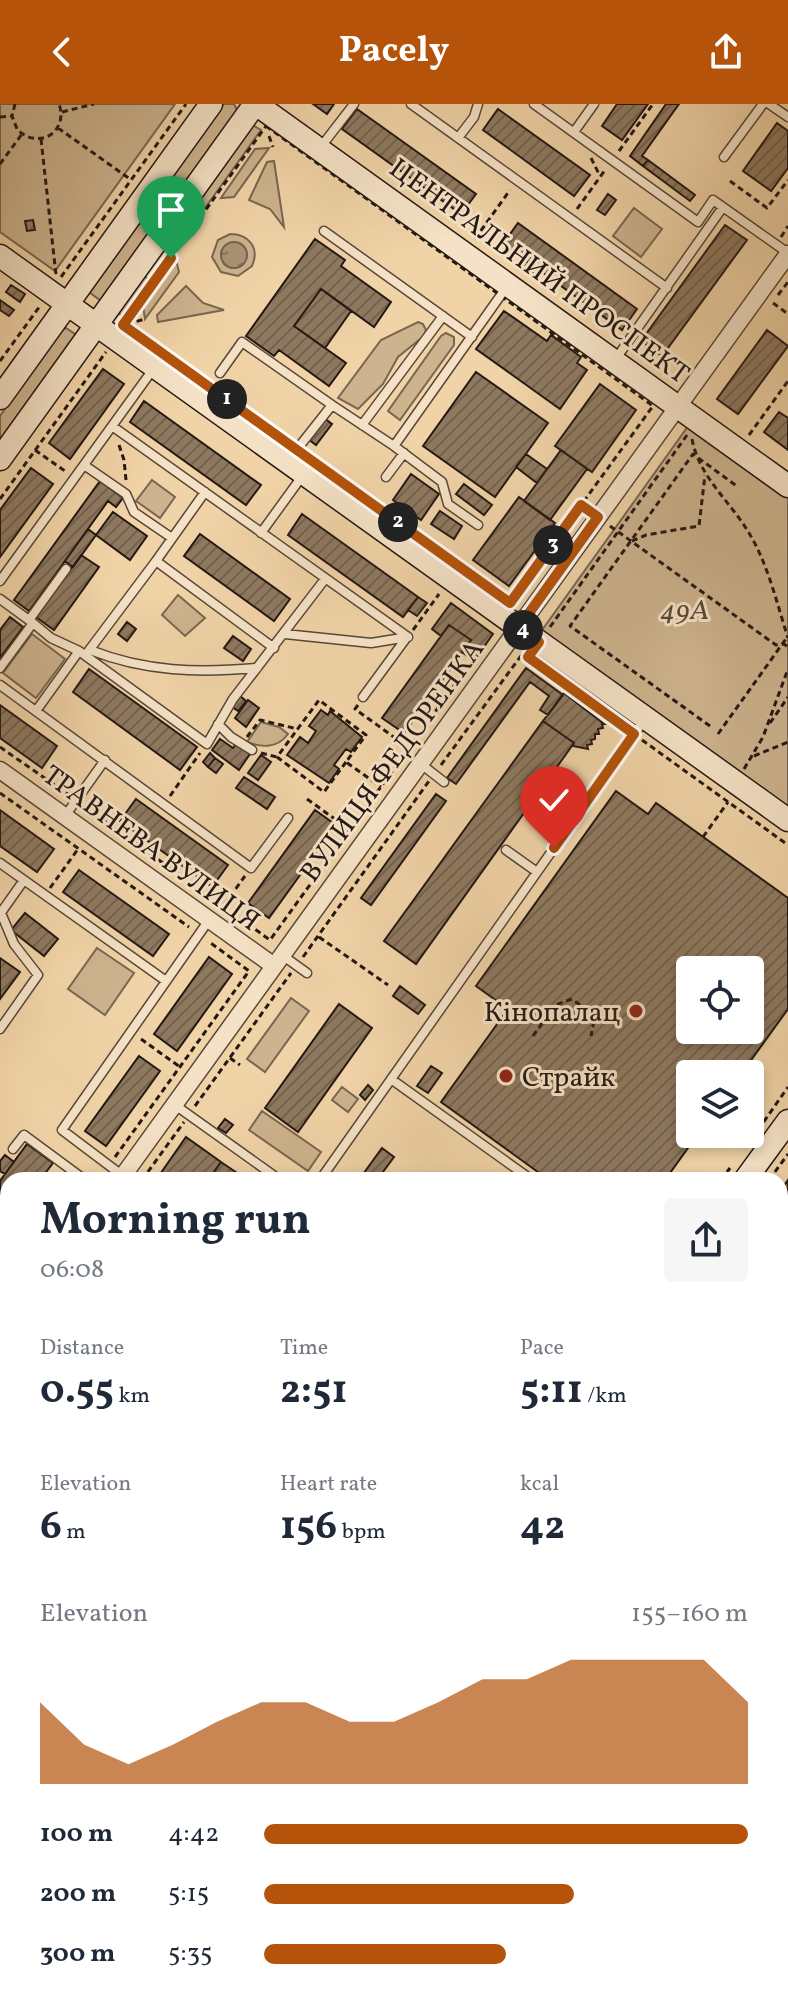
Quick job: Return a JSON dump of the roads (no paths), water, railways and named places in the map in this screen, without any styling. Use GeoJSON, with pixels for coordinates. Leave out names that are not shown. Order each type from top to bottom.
{"type":"FeatureCollection","features":[{"type":"Feature","properties":{"kind":"street"},"geometry":{"type":"LineString","coordinates":[[0,398],[211,104]]}},
{"type":"Feature","properties":{"kind":"street"},"geometry":{"type":"LineString","coordinates":[[0,459],[256,104]]}},
{"type":"Feature","properties":{"kind":"street","name":"ЦЕНТРАЛЬНИЙ ПРОСПЕКТ"},"geometry":{"type":"LineString","coordinates":[[256,104],[320,148],[505,291],[678,406],[694,428],[788,486]]}},
{"type":"Feature","properties":{"kind":"street","name":"ВУЛИЦЯ ФЕДОРЕНКА"},"geometry":{"type":"LineString","coordinates":[[125,1172],[788,254]]}},
{"type":"Feature","properties":{"kind":"street"},"geometry":{"type":"LineString","coordinates":[[0,256],[519,627],[640,726],[788,820]]}},
{"type":"Feature","properties":{"kind":"street","name":"ТРАВНЕВА ВУЛИЦЯ"},"geometry":{"type":"LineString","coordinates":[[0,770],[209,920],[278,960]]}},
{"type":"Feature","properties":{"kind":"street"},"geometry":{"type":"LineString","coordinates":[[740,1172],[785,1130]]}},
{"type":"Feature","properties":{"kind":"lane"},"geometry":{"type":"LineString","coordinates":[[320,148],[354,104]]}},
{"type":"Feature","properties":{"kind":"lane"},"geometry":{"type":"LineString","coordinates":[[411,104],[667,288]]}},
{"type":"Feature","properties":{"kind":"lane"},"geometry":{"type":"LineString","coordinates":[[458,138],[474,117],[478,104]]}},
{"type":"Feature","properties":{"kind":"lane"},"geometry":{"type":"LineString","coordinates":[[534,104],[698,222],[713,200],[788,254]]}},
{"type":"Feature","properties":{"kind":"lane"},"geometry":{"type":"LineString","coordinates":[[574,132],[594,104]]}},
{"type":"Feature","properties":{"kind":"lane"},"geometry":{"type":"LineString","coordinates":[[724,157],[766,104],[788,117]]}},
{"type":"Feature","properties":{"kind":"lane"},"geometry":{"type":"LineString","coordinates":[[614,361],[723,207]]}},
{"type":"Feature","properties":{"kind":"lane"},"geometry":{"type":"LineString","coordinates":[[324,231],[472,337]]}},
{"type":"Feature","properties":{"kind":"lane"},"geometry":{"type":"LineString","coordinates":[[394,446],[505,291]]}},
{"type":"Feature","properties":{"kind":"lane"},"geometry":{"type":"LineString","coordinates":[[362,425],[443,316]]}},
{"type":"Feature","properties":{"kind":"lane"},"geometry":{"type":"LineString","coordinates":[[220,373],[242,342],[442,482],[448,504],[478,525]]}},
{"type":"Feature","properties":{"kind":"lane"},"geometry":{"type":"LineString","coordinates":[[0,581],[155,367]]}},
{"type":"Feature","properties":{"kind":"lane"},"geometry":{"type":"LineString","coordinates":[[302,443],[332,405]]}},
{"type":"Feature","properties":{"kind":"lane"},"geometry":{"type":"LineString","coordinates":[[112,426],[408,637]]}},
{"type":"Feature","properties":{"kind":"lane"},"geometry":{"type":"LineString","coordinates":[[386,477],[404,453]]}},
{"type":"Feature","properties":{"kind":"lane"},"geometry":{"type":"LineString","coordinates":[[84,465],[126,494],[134,512],[172,538]]}},
{"type":"Feature","properties":{"kind":"lane"},"geometry":{"type":"LineString","coordinates":[[261,533],[304,474]]}},
{"type":"Feature","properties":{"kind":"lane"},"geometry":{"type":"LineString","coordinates":[[36,711],[156,561],[205,492]]}},
{"type":"Feature","properties":{"kind":"lane"},"geometry":{"type":"LineString","coordinates":[[156,561],[274,648]]}},
{"type":"Feature","properties":{"kind":"lane"},"geometry":{"type":"LineString","coordinates":[[0,668],[66,569]]}},
{"type":"Feature","properties":{"kind":"lane"},"geometry":{"type":"LineString","coordinates":[[130,577],[139,583]]}},
{"type":"Feature","properties":{"kind":"lane"},"geometry":{"type":"LineString","coordinates":[[84,652],[207,744],[233,699],[325,579]]}},
{"type":"Feature","properties":{"kind":"lane"},"geometry":{"type":"LineString","coordinates":[[0,599],[51,638],[84,652],[185,672],[257,668]]}},
{"type":"Feature","properties":{"kind":"lane"},"geometry":{"type":"LineString","coordinates":[[285,634],[371,643],[408,637]]}},
{"type":"Feature","properties":{"kind":"lane"},"geometry":{"type":"LineString","coordinates":[[363,697],[408,637]]}},
{"type":"Feature","properties":{"kind":"lane"},"geometry":{"type":"LineString","coordinates":[[0,685],[251,868],[288,818]]}},
{"type":"Feature","properties":{"kind":"lane"},"geometry":{"type":"LineString","coordinates":[[218,724],[231,737],[252,750]]}},
{"type":"Feature","properties":{"kind":"lane"},"geometry":{"type":"LineString","coordinates":[[326,1172],[640,726]]}},
{"type":"Feature","properties":{"kind":"lane"},"geometry":{"type":"LineString","coordinates":[[65,816],[105,760]]}},
{"type":"Feature","properties":{"kind":"lane"},"geometry":{"type":"LineString","coordinates":[[420,764],[444,782]]}},
{"type":"Feature","properties":{"kind":"lane"},"geometry":{"type":"LineString","coordinates":[[506,850],[537,872]]}},
{"type":"Feature","properties":{"kind":"lane"},"geometry":{"type":"LineString","coordinates":[[0,863],[166,981]]}},
{"type":"Feature","properties":{"kind":"lane"},"geometry":{"type":"LineString","coordinates":[[0,1029],[38,975],[14,944],[0,913],[24,880]]}},
{"type":"Feature","properties":{"kind":"lane"},"geometry":{"type":"LineString","coordinates":[[114,1172],[62,1130],[209,920]]}},
{"type":"Feature","properties":{"kind":"lane"},"geometry":{"type":"LineString","coordinates":[[278,960],[307,973]]}},
{"type":"Feature","properties":{"kind":"lane"},"geometry":{"type":"LineString","coordinates":[[391,1079],[521,1172]]}},
{"type":"Feature","properties":{"kind":"lane"},"geometry":{"type":"LineString","coordinates":[[174,1104],[269,1172]]}},
{"type":"Feature","properties":{"kind":"lane"},"geometry":{"type":"LineString","coordinates":[[13,1149],[24,1135],[74,1172]]}},
{"type":"Feature","properties":{"kind":"water"},"geometry":{"type":"Polygon","coordinates":[[[234,242],[243,246],[247,255],[243,264],[234,268],[225,264],[221,255],[225,246],[234,242]]]}},
{"type":"Feature","properties":{"kind":"place","name":"Кінопалац"},"geometry":{"type":"Point","coordinates":[636,1011]}},
{"type":"Feature","properties":{"kind":"place","name":"Страйк"},"geometry":{"type":"Point","coordinates":[506,1076]}},
{"type":"Feature","properties":{"kind":"park label","name":"49А"},"geometry":{"type":"Point","coordinates":[685,609]}}]}
